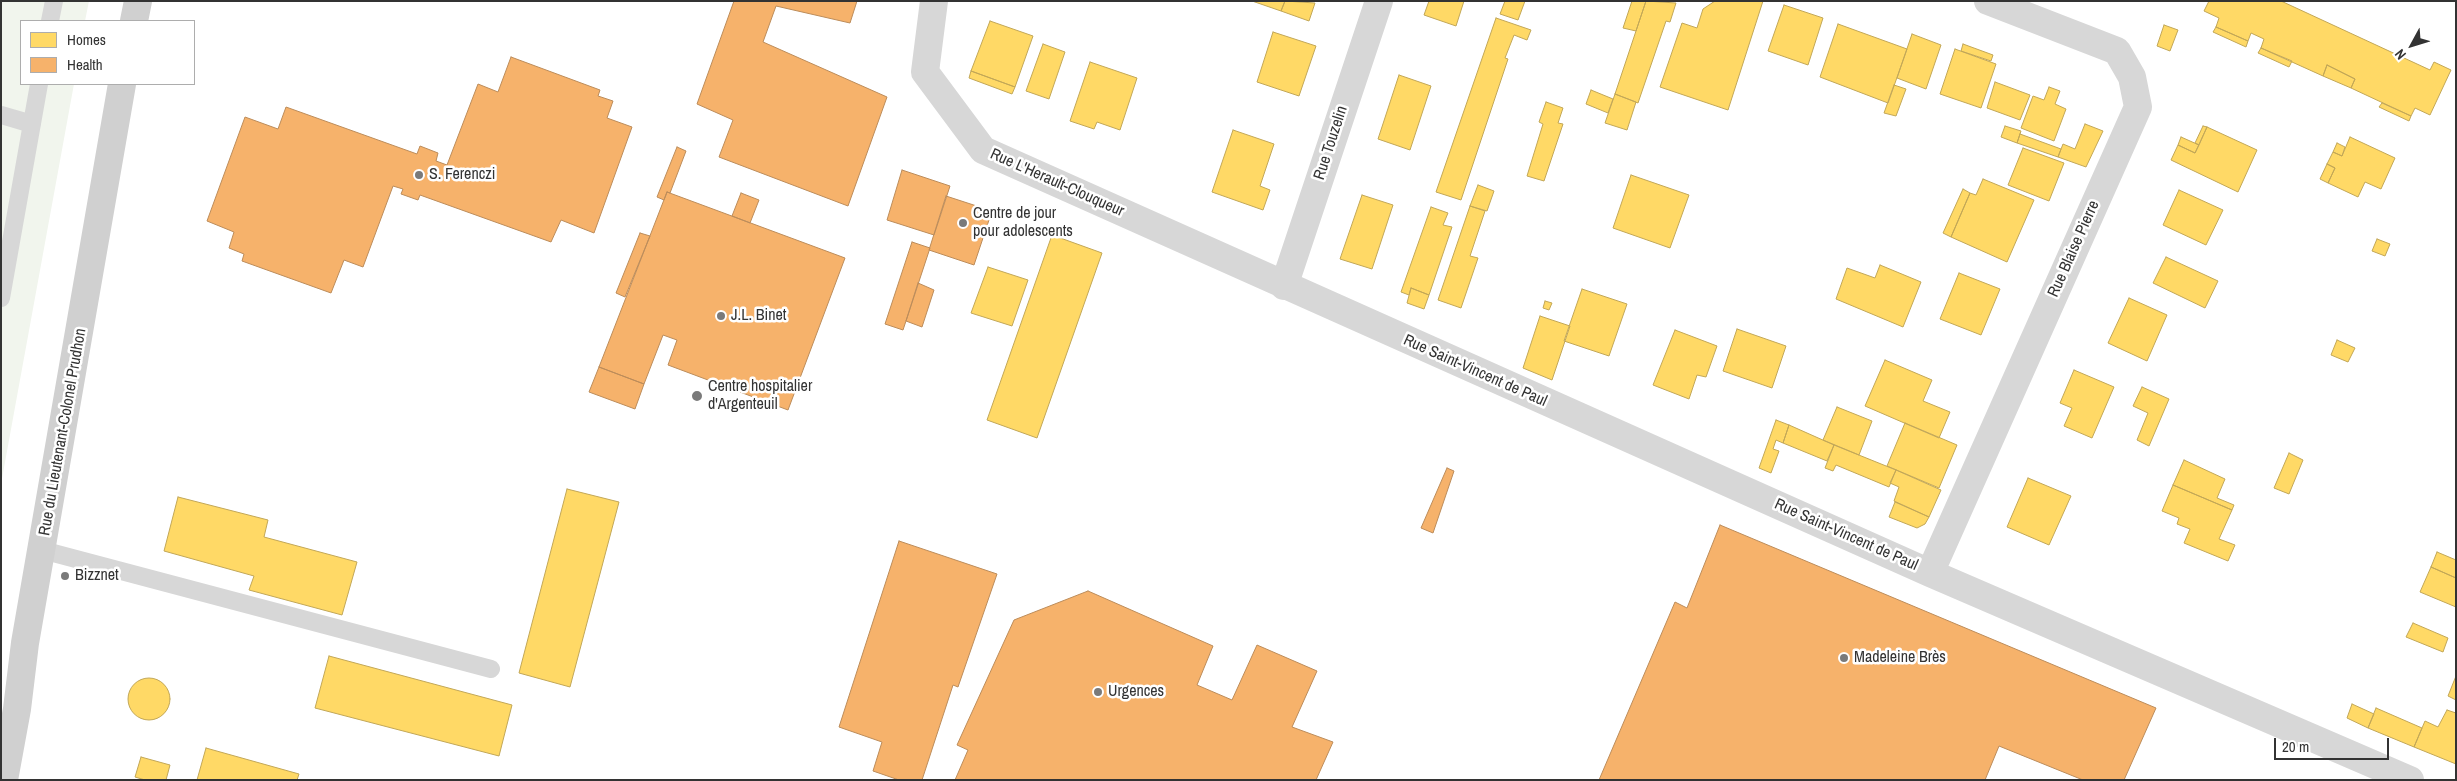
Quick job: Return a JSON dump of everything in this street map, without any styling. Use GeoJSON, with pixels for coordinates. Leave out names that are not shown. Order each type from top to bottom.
{"type":"FeatureCollection","features":[{"type":"Feature","properties":{"kind":"main road"},"geometry":{"type":"LineString","coordinates":[[134,20],[138,1]]}},
{"type":"Feature","properties":{"kind":"main road","name":"Rue du Lieutenant-Colonel Prudhon"},"geometry":{"type":"LineString","coordinates":[[4,780],[17,709],[25,643],[122,85]]}},
{"type":"Feature","properties":{"kind":"street","name":"Rue L'Herault-Clouqueur"},"geometry":{"type":"LineString","coordinates":[[934,1],[925,72],[983,150],[1284,286]]}},
{"type":"Feature","properties":{"kind":"street","name":"Rue Touzelin"},"geometry":{"type":"LineString","coordinates":[[1284,286],[1379,1]]}},
{"type":"Feature","properties":{"kind":"street","name":"Rue Blaise Pierre"},"geometry":{"type":"LineString","coordinates":[[1930,573],[2138,107],[2132,77],[2117,51],[1988,1]]}},
{"type":"Feature","properties":{"kind":"street","name":"Rue Saint-Vincent de Paul"},"geometry":{"type":"LineString","coordinates":[[1284,286],[1930,573],[2410,780]]}},
{"type":"Feature","properties":{"kind":"lane"},"geometry":{"type":"LineString","coordinates":[[50,20],[54,1]]}},
{"type":"Feature","properties":{"kind":"lane"},"geometry":{"type":"LineString","coordinates":[[1,298],[39,85]]}},
{"type":"Feature","properties":{"kind":"lane"},"geometry":{"type":"LineString","coordinates":[[1,114],[32,124]]}},
{"type":"Feature","properties":{"kind":"lane"},"geometry":{"type":"LineString","coordinates":[[42,550],[491,669]]}},
{"type":"Feature","properties":{"kind":"shaded area"},"geometry":{"type":"Polygon","coordinates":[[[1,1],[89,1],[85,20],[20,20],[20,85],[74,85],[1,484],[1,1]]]}},
{"type":"Feature","properties":{"kind":"building: Homes"},"geometry":{"type":"Polygon","coordinates":[[[1252,1],[1285,1],[1281,11],[1252,1]]]}},
{"type":"Feature","properties":{"kind":"building: Homes"},"geometry":{"type":"Polygon","coordinates":[[[1285,1],[1315,3],[1309,21],[1281,11],[1285,1]]]}},
{"type":"Feature","properties":{"kind":"building: Homes"},"geometry":{"type":"Polygon","coordinates":[[[1429,1],[1464,1],[1456,26],[1424,15],[1429,1]]]}},
{"type":"Feature","properties":{"kind":"building: Homes"},"geometry":{"type":"Polygon","coordinates":[[[1505,1],[1525,1],[1518,20],[1500,14],[1505,1]]]}},
{"type":"Feature","properties":{"kind":"building: Homes"},"geometry":{"type":"Polygon","coordinates":[[[1632,1],[1646,1],[1636,31],[1623,28],[1632,1]]]}},
{"type":"Feature","properties":{"kind":"building: Homes"},"geometry":{"type":"Polygon","coordinates":[[[1646,1],[1676,3],[1670,22],[1666,21],[1638,103],[1615,94],[1646,1]]]}},
{"type":"Feature","properties":{"kind":"building: Homes"},"geometry":{"type":"Polygon","coordinates":[[[1715,1],[1763,1],[1728,110],[1660,87],[1682,23],[1697,28],[1703,9],[1715,1]]]}},
{"type":"Feature","properties":{"kind":"building: Homes"},"geometry":{"type":"Polygon","coordinates":[[[2209,1],[2281,1],[2430,70],[2434,62],[2451,70],[2430,115],[2415,108],[2411,116],[2351,88],[2355,79],[2327,65],[2323,76],[2261,48],[2264,39],[2251,33],[2248,41],[2216,27],[2219,18],[2204,11],[2209,1]]]}},
{"type":"Feature","properties":{"kind":"building: Homes"},"geometry":{"type":"Polygon","coordinates":[[[1784,5],[1823,18],[1808,65],[1768,51],[1784,5]]]}},
{"type":"Feature","properties":{"kind":"building: Homes"},"geometry":{"type":"Polygon","coordinates":[[[1496,18],[1531,30],[1527,40],[1514,35],[1505,58],[1508,59],[1461,200],[1436,192],[1496,18]]]}},
{"type":"Feature","properties":{"kind":"building: Homes"},"geometry":{"type":"Polygon","coordinates":[[[990,21],[1033,36],[1015,87],[971,71],[990,21]]]}},
{"type":"Feature","properties":{"kind":"building: Homes"},"geometry":{"type":"Polygon","coordinates":[[[1838,24],[1907,49],[1888,103],[1820,77],[1838,24]]]}},
{"type":"Feature","properties":{"kind":"building: Homes"},"geometry":{"type":"Polygon","coordinates":[[[2164,25],[2178,30],[2170,51],[2157,46],[2164,25]]]}},
{"type":"Feature","properties":{"kind":"building: Homes"},"geometry":{"type":"Polygon","coordinates":[[[2216,27],[2248,41],[2246,47],[2213,32],[2216,27]]]}},
{"type":"Feature","properties":{"kind":"building: Homes"},"geometry":{"type":"Polygon","coordinates":[[[1273,32],[1316,46],[1299,96],[1257,82],[1273,32]]]}},
{"type":"Feature","properties":{"kind":"building: Homes"},"geometry":{"type":"Polygon","coordinates":[[[1912,34],[1941,45],[1926,89],[1897,78],[1912,34]]]}},
{"type":"Feature","properties":{"kind":"building: Homes"},"geometry":{"type":"Polygon","coordinates":[[[1043,44],[1065,52],[1049,99],[1026,91],[1043,44]]]}},
{"type":"Feature","properties":{"kind":"building: Homes"},"geometry":{"type":"Polygon","coordinates":[[[1963,44],[1993,55],[1991,61],[1961,51],[1963,44]]]}},
{"type":"Feature","properties":{"kind":"building: Homes"},"geometry":{"type":"Polygon","coordinates":[[[2261,48],[2292,61],[2289,67],[2258,53],[2261,48]]]}},
{"type":"Feature","properties":{"kind":"building: Homes"},"geometry":{"type":"Polygon","coordinates":[[[1955,49],[1996,64],[1981,108],[1940,94],[1955,49]]]}},
{"type":"Feature","properties":{"kind":"building: Homes"},"geometry":{"type":"Polygon","coordinates":[[[1090,62],[1137,78],[1120,130],[1097,122],[1094,129],[1070,121],[1090,62]]]}},
{"type":"Feature","properties":{"kind":"building: Homes"},"geometry":{"type":"Polygon","coordinates":[[[2327,65],[2355,79],[2351,88],[2323,76],[2327,65]]]}},
{"type":"Feature","properties":{"kind":"building: Homes"},"geometry":{"type":"Polygon","coordinates":[[[971,71],[1015,87],[1012,94],[969,78],[971,71]]]}},
{"type":"Feature","properties":{"kind":"building: Homes"},"geometry":{"type":"Polygon","coordinates":[[[1399,75],[1431,86],[1410,150],[1378,139],[1399,75]]]}},
{"type":"Feature","properties":{"kind":"building: Homes"},"geometry":{"type":"Polygon","coordinates":[[[1995,82],[2030,95],[2020,120],[1987,108],[1995,82]]]}},
{"type":"Feature","properties":{"kind":"building: Homes"},"geometry":{"type":"Polygon","coordinates":[[[1894,85],[1906,89],[1896,116],[1884,113],[1894,85]]]}},
{"type":"Feature","properties":{"kind":"building: Homes"},"geometry":{"type":"Polygon","coordinates":[[[2049,87],[2060,91],[2055,104],[2066,109],[2054,141],[2021,128],[2033,96],[2044,100],[2049,87]]]}},
{"type":"Feature","properties":{"kind":"building: Homes"},"geometry":{"type":"Polygon","coordinates":[[[1591,90],[1613,99],[1608,113],[1586,104],[1591,90]]]}},
{"type":"Feature","properties":{"kind":"building: Homes"},"geometry":{"type":"Polygon","coordinates":[[[1615,94],[1636,102],[1627,130],[1605,123],[1615,94]]]}},
{"type":"Feature","properties":{"kind":"building: Homes"},"geometry":{"type":"Polygon","coordinates":[[[1546,102],[1563,108],[1558,123],[1563,124],[1544,181],[1527,176],[1543,124],[1539,122],[1546,102]]]}},
{"type":"Feature","properties":{"kind":"building: Homes"},"geometry":{"type":"Polygon","coordinates":[[[2382,103],[2411,116],[2409,121],[2379,107],[2382,103]]]}},
{"type":"Feature","properties":{"kind":"building: Homes"},"geometry":{"type":"Polygon","coordinates":[[[2085,124],[2103,131],[2086,167],[2058,157],[2063,144],[2075,149],[2085,124]]]}},
{"type":"Feature","properties":{"kind":"building: Homes"},"geometry":{"type":"Polygon","coordinates":[[[2005,126],[2021,131],[2017,143],[2001,137],[2005,126]]]}},
{"type":"Feature","properties":{"kind":"building: Homes"},"geometry":{"type":"Polygon","coordinates":[[[2203,126],[2207,127],[2199,145],[2195,143],[2203,126]]]}},
{"type":"Feature","properties":{"kind":"building: Homes"},"geometry":{"type":"Polygon","coordinates":[[[2207,127],[2257,150],[2238,192],[2171,160],[2178,145],[2195,153],[2207,127]]]}},
{"type":"Feature","properties":{"kind":"building: Homes"},"geometry":{"type":"Polygon","coordinates":[[[1233,130],[1274,144],[1260,186],[1270,190],[1263,210],[1212,192],[1233,130]]]}},
{"type":"Feature","properties":{"kind":"building: Homes"},"geometry":{"type":"Polygon","coordinates":[[[2020,134],[2061,149],[2058,157],[2017,143],[2020,134]]]}},
{"type":"Feature","properties":{"kind":"building: Homes"},"geometry":{"type":"Polygon","coordinates":[[[2181,137],[2199,145],[2195,153],[2178,145],[2181,137]]]}},
{"type":"Feature","properties":{"kind":"building: Homes"},"geometry":{"type":"Polygon","coordinates":[[[2350,137],[2395,158],[2381,189],[2365,182],[2358,197],[2328,183],[2335,168],[2327,164],[2333,152],[2342,156],[2350,137]]]}},
{"type":"Feature","properties":{"kind":"building: Homes"},"geometry":{"type":"Polygon","coordinates":[[[2337,143],[2345,147],[2342,156],[2333,152],[2337,143]]]}},
{"type":"Feature","properties":{"kind":"building: Homes"},"geometry":{"type":"Polygon","coordinates":[[[2023,148],[2064,163],[2049,201],[2008,185],[2023,148]]]}},
{"type":"Feature","properties":{"kind":"building: Homes"},"geometry":{"type":"Polygon","coordinates":[[[2327,164],[2335,168],[2328,183],[2320,179],[2327,164]]]}},
{"type":"Feature","properties":{"kind":"building: Homes"},"geometry":{"type":"Polygon","coordinates":[[[1631,175],[1689,195],[1670,248],[1613,228],[1631,175]]]}},
{"type":"Feature","properties":{"kind":"building: Homes"},"geometry":{"type":"Polygon","coordinates":[[[1983,179],[2034,200],[2007,262],[1951,237],[1970,193],[1976,195],[1983,179]]]}},
{"type":"Feature","properties":{"kind":"building: Homes"},"geometry":{"type":"Polygon","coordinates":[[[1478,185],[1494,191],[1487,211],[1470,206],[1478,185]]]}},
{"type":"Feature","properties":{"kind":"building: Homes"},"geometry":{"type":"Polygon","coordinates":[[[1963,189],[1970,193],[1951,237],[1943,233],[1963,189]]]}},
{"type":"Feature","properties":{"kind":"building: Homes"},"geometry":{"type":"Polygon","coordinates":[[[2179,190],[2223,210],[2206,245],[2163,225],[2179,190]]]}},
{"type":"Feature","properties":{"kind":"building: Homes"},"geometry":{"type":"Polygon","coordinates":[[[1362,195],[1393,205],[1372,269],[1340,259],[1362,195]]]}},
{"type":"Feature","properties":{"kind":"building: Homes"},"geometry":{"type":"Polygon","coordinates":[[[1470,206],[1485,211],[1470,256],[1478,258],[1461,308],[1438,300],[1470,206]]]}},
{"type":"Feature","properties":{"kind":"building: Homes"},"geometry":{"type":"Polygon","coordinates":[[[1431,207],[1448,213],[1443,225],[1452,227],[1429,295],[1411,288],[1409,295],[1401,292],[1431,207]]]}},
{"type":"Feature","properties":{"kind":"building: Homes"},"geometry":{"type":"Polygon","coordinates":[[[1052,235],[1102,253],[1037,438],[987,420],[1052,235]]]}},
{"type":"Feature","properties":{"kind":"building: Homes"},"geometry":{"type":"Polygon","coordinates":[[[2377,239],[2390,244],[2385,256],[2372,251],[2377,239]]]}},
{"type":"Feature","properties":{"kind":"building: Homes"},"geometry":{"type":"Polygon","coordinates":[[[2166,257],[2218,281],[2205,308],[2153,283],[2166,257]]]}},
{"type":"Feature","properties":{"kind":"building: Homes"},"geometry":{"type":"Polygon","coordinates":[[[1880,265],[1921,282],[1903,327],[1836,299],[1847,268],[1875,278],[1880,265]]]}},
{"type":"Feature","properties":{"kind":"building: Homes"},"geometry":{"type":"Polygon","coordinates":[[[988,267],[1028,280],[1012,326],[971,313],[988,267]]]}},
{"type":"Feature","properties":{"kind":"building: Homes"},"geometry":{"type":"Polygon","coordinates":[[[1959,273],[2000,289],[1981,335],[1940,319],[1959,273]]]}},
{"type":"Feature","properties":{"kind":"building: Homes"},"geometry":{"type":"Polygon","coordinates":[[[1411,288],[1429,295],[1424,309],[1407,303],[1411,288]]]}},
{"type":"Feature","properties":{"kind":"building: Homes"},"geometry":{"type":"Polygon","coordinates":[[[1582,289],[1627,304],[1609,356],[1564,341],[1582,289]]]}},
{"type":"Feature","properties":{"kind":"building: Homes"},"geometry":{"type":"Polygon","coordinates":[[[2129,298],[2167,315],[2147,361],[2108,343],[2129,298]]]}},
{"type":"Feature","properties":{"kind":"building: Homes"},"geometry":{"type":"Polygon","coordinates":[[[1545,301],[1552,303],[1549,310],[1543,308],[1545,301]]]}},
{"type":"Feature","properties":{"kind":"building: Homes"},"geometry":{"type":"Polygon","coordinates":[[[1540,316],[1570,326],[1552,380],[1523,368],[1540,316]]]}},
{"type":"Feature","properties":{"kind":"building: Homes"},"geometry":{"type":"Polygon","coordinates":[[[1737,329],[1786,346],[1772,388],[1723,371],[1737,329]]]}},
{"type":"Feature","properties":{"kind":"building: Homes"},"geometry":{"type":"Polygon","coordinates":[[[1675,330],[1717,346],[1706,377],[1697,375],[1689,399],[1653,385],[1675,330]]]}},
{"type":"Feature","properties":{"kind":"building: Homes"},"geometry":{"type":"Polygon","coordinates":[[[2337,340],[2355,348],[2348,362],[2331,355],[2337,340]]]}},
{"type":"Feature","properties":{"kind":"building: Homes"},"geometry":{"type":"Polygon","coordinates":[[[1885,360],[1932,380],[1923,401],[1950,412],[1939,438],[1865,406],[1885,360]]]}},
{"type":"Feature","properties":{"kind":"building: Homes"},"geometry":{"type":"Polygon","coordinates":[[[2074,370],[2114,387],[2092,438],[2064,426],[2072,408],[2060,403],[2074,370]]]}},
{"type":"Feature","properties":{"kind":"building: Homes"},"geometry":{"type":"Polygon","coordinates":[[[2142,387],[2169,399],[2149,446],[2137,440],[2148,413],[2133,406],[2142,387]]]}},
{"type":"Feature","properties":{"kind":"building: Homes"},"geometry":{"type":"Polygon","coordinates":[[[1837,407],[1872,421],[1859,455],[1823,440],[1837,407]]]}},
{"type":"Feature","properties":{"kind":"building: Homes"},"geometry":{"type":"Polygon","coordinates":[[[1776,420],[1789,425],[1783,443],[1776,440],[1773,449],[1779,451],[1771,473],[1759,468],[1776,420]]]}},
{"type":"Feature","properties":{"kind":"building: Homes"},"geometry":{"type":"Polygon","coordinates":[[[1905,423],[1957,445],[1939,488],[1887,466],[1905,423]]]}},
{"type":"Feature","properties":{"kind":"building: Homes"},"geometry":{"type":"Polygon","coordinates":[[[1789,425],[1834,445],[1827,461],[1783,443],[1789,425]]]}},
{"type":"Feature","properties":{"kind":"building: Homes"},"geometry":{"type":"Polygon","coordinates":[[[1834,445],[1896,470],[1889,487],[1836,465],[1833,471],[1825,468],[1834,445]]]}},
{"type":"Feature","properties":{"kind":"building: Homes"},"geometry":{"type":"Polygon","coordinates":[[[2289,453],[2303,460],[2289,494],[2274,488],[2289,453]]]}},
{"type":"Feature","properties":{"kind":"building: Homes"},"geometry":{"type":"Polygon","coordinates":[[[2184,460],[2225,479],[2217,498],[2234,505],[2232,510],[2173,485],[2184,460]]]}},
{"type":"Feature","properties":{"kind":"building: Homes"},"geometry":{"type":"Polygon","coordinates":[[[1896,470],[1941,490],[1929,517],[1894,501],[1899,487],[1890,483],[1896,470]]]}},
{"type":"Feature","properties":{"kind":"building: Homes"},"geometry":{"type":"Polygon","coordinates":[[[2028,478],[2071,496],[2049,545],[2007,527],[2028,478]]]}},
{"type":"Feature","properties":{"kind":"building: Homes"},"geometry":{"type":"Polygon","coordinates":[[[2173,485],[2232,510],[2219,539],[2235,545],[2228,561],[2184,543],[2190,529],[2177,524],[2179,518],[2162,511],[2173,485]]]}},
{"type":"Feature","properties":{"kind":"building: Homes"},"geometry":{"type":"Polygon","coordinates":[[[567,489],[619,502],[570,687],[519,673],[567,489]]]}},
{"type":"Feature","properties":{"kind":"building: Homes"},"geometry":{"type":"Polygon","coordinates":[[[178,497],[268,520],[264,537],[357,562],[342,615],[249,590],[254,576],[164,551],[178,497]]]}},
{"type":"Feature","properties":{"kind":"building: Homes"},"geometry":{"type":"Polygon","coordinates":[[[1895,502],[1929,517],[1925,524],[1917,528],[1889,517],[1895,502]]]}},
{"type":"Feature","properties":{"kind":"building: Homes"},"geometry":{"type":"Polygon","coordinates":[[[2437,552],[2456,560],[2456,578],[2431,567],[2437,552]]]}},
{"type":"Feature","properties":{"kind":"building: Homes"},"geometry":{"type":"Polygon","coordinates":[[[2431,567],[2456,578],[2456,607],[2420,592],[2431,567]]]}},
{"type":"Feature","properties":{"kind":"building: Homes"},"geometry":{"type":"Polygon","coordinates":[[[2413,623],[2448,638],[2443,652],[2406,637],[2413,623]]]}},
{"type":"Feature","properties":{"kind":"building: Homes"},"geometry":{"type":"Polygon","coordinates":[[[329,656],[512,705],[499,756],[315,708],[329,656]]]}},
{"type":"Feature","properties":{"kind":"building: Homes"},"geometry":{"type":"Polygon","coordinates":[[[2456,676],[2456,700],[2448,696],[2456,676]]]}},
{"type":"Feature","properties":{"kind":"building: Homes"},"geometry":{"type":"Polygon","coordinates":[[[153,678],[161,681],[167,687],[170,699],[167,711],[161,717],[145,720],[137,717],[131,711],[128,695],[131,687],[137,681],[153,678]]]}},
{"type":"Feature","properties":{"kind":"building: Homes"},"geometry":{"type":"Polygon","coordinates":[[[2352,704],[2374,714],[2368,728],[2347,718],[2352,704]]]}},
{"type":"Feature","properties":{"kind":"building: Homes"},"geometry":{"type":"Polygon","coordinates":[[[2376,708],[2422,728],[2414,747],[2368,728],[2376,708]]]}},
{"type":"Feature","properties":{"kind":"building: Homes"},"geometry":{"type":"Polygon","coordinates":[[[2447,710],[2456,713],[2456,764],[2414,747],[2425,721],[2438,727],[2447,710]]]}},
{"type":"Feature","properties":{"kind":"building: Homes"},"geometry":{"type":"Polygon","coordinates":[[[206,748],[299,774],[297,780],[197,780],[206,748]]]}},
{"type":"Feature","properties":{"kind":"building: Homes"},"geometry":{"type":"Polygon","coordinates":[[[141,757],[170,765],[166,780],[145,780],[135,777],[141,757]]]}},
{"type":"Feature","properties":{"kind":"building: Health"},"geometry":{"type":"Polygon","coordinates":[[[734,1],[857,1],[850,23],[776,6],[763,42],[887,97],[848,206],[719,157],[733,120],[697,104],[734,1]]]}},
{"type":"Feature","properties":{"kind":"building: Health","name":"S. Ferenczi"},"geometry":{"type":"Polygon","coordinates":[[[511,57],[600,90],[598,96],[613,101],[607,118],[632,127],[594,233],[561,220],[551,242],[420,195],[418,200],[401,194],[403,189],[393,186],[363,267],[344,260],[331,293],[242,261],[244,254],[229,248],[234,232],[207,221],[245,117],[278,129],[286,107],[417,154],[420,146],[438,153],[436,161],[447,165],[478,84],[498,92],[511,57]]]}},
{"type":"Feature","properties":{"kind":"building: Health"},"geometry":{"type":"Polygon","coordinates":[[[677,147],[686,151],[670,193],[667,192],[664,200],[657,197],[677,147]]]}},
{"type":"Feature","properties":{"kind":"building: Health","name":"Centre de jour pour adolescents"},"geometry":{"type":"Polygon","coordinates":[[[902,170],[950,186],[934,235],[887,220],[902,170]]]}},
{"type":"Feature","properties":{"kind":"building: Health","name":"J.L. Binet"},"geometry":{"type":"Polygon","coordinates":[[[667,192],[845,258],[788,410],[668,365],[677,340],[663,335],[644,384],[599,367],[667,192]]]}},
{"type":"Feature","properties":{"kind":"building: Health"},"geometry":{"type":"Polygon","coordinates":[[[741,193],[759,200],[750,223],[732,216],[741,193]]]}},
{"type":"Feature","properties":{"kind":"building: Health","name":"Centre de jour pour adolescents"},"geometry":{"type":"Polygon","coordinates":[[[946,196],[992,211],[974,265],[929,250],[946,196]]]}},
{"type":"Feature","properties":{"kind":"building: Health"},"geometry":{"type":"Polygon","coordinates":[[[640,233],[650,236],[625,297],[616,293],[640,233]]]}},
{"type":"Feature","properties":{"kind":"building: Health"},"geometry":{"type":"Polygon","coordinates":[[[912,242],[930,248],[903,330],[885,324],[912,242]]]}},
{"type":"Feature","properties":{"kind":"building: Health"},"geometry":{"type":"Polygon","coordinates":[[[918,283],[934,290],[922,327],[906,321],[918,283]]]}},
{"type":"Feature","properties":{"kind":"building: Health"},"geometry":{"type":"Polygon","coordinates":[[[599,367],[644,384],[635,409],[589,392],[599,367]]]}},
{"type":"Feature","properties":{"kind":"building: Health"},"geometry":{"type":"Polygon","coordinates":[[[1447,468],[1454,471],[1433,533],[1421,528],[1447,468]]]}},
{"type":"Feature","properties":{"kind":"building: Health","name":"Madeleine Brès"},"geometry":{"type":"Polygon","coordinates":[[[1720,525],[2156,708],[2124,780],[2083,780],[1999,746],[1985,780],[1599,780],[1675,602],[1687,608],[1720,525]]]}},
{"type":"Feature","properties":{"kind":"building: Health"},"geometry":{"type":"Polygon","coordinates":[[[899,541],[997,574],[958,687],[953,685],[922,780],[899,780],[873,771],[882,742],[839,727],[899,541]]]}},
{"type":"Feature","properties":{"kind":"building: Health","name":"Urgences"},"geometry":{"type":"Polygon","coordinates":[[[1088,591],[1213,646],[1197,685],[1232,700],[1257,645],[1317,671],[1292,727],[1333,742],[1316,780],[955,780],[968,750],[957,745],[1014,620],[1088,591]]]}},
{"type":"Feature","properties":{"kind":"place","name":"S. Ferenczi"},"geometry":{"type":"Point","coordinates":[419,175]}},
{"type":"Feature","properties":{"kind":"place","name":"Centre de jour pour adolescents"},"geometry":{"type":"Point","coordinates":[963,223]}},
{"type":"Feature","properties":{"kind":"place","name":"J.L. Binet"},"geometry":{"type":"Point","coordinates":[721,316]}},
{"type":"Feature","properties":{"kind":"place","name":"Centre hospitalier d'Argenteuil"},"geometry":{"type":"Point","coordinates":[697,396]}},
{"type":"Feature","properties":{"kind":"place","name":"Bizznet"},"geometry":{"type":"Point","coordinates":[65,576]}},
{"type":"Feature","properties":{"kind":"place","name":"Madeleine Brès"},"geometry":{"type":"Point","coordinates":[1844,658]}},
{"type":"Feature","properties":{"kind":"place","name":"Urgences"},"geometry":{"type":"Point","coordinates":[1098,692]}}]}
